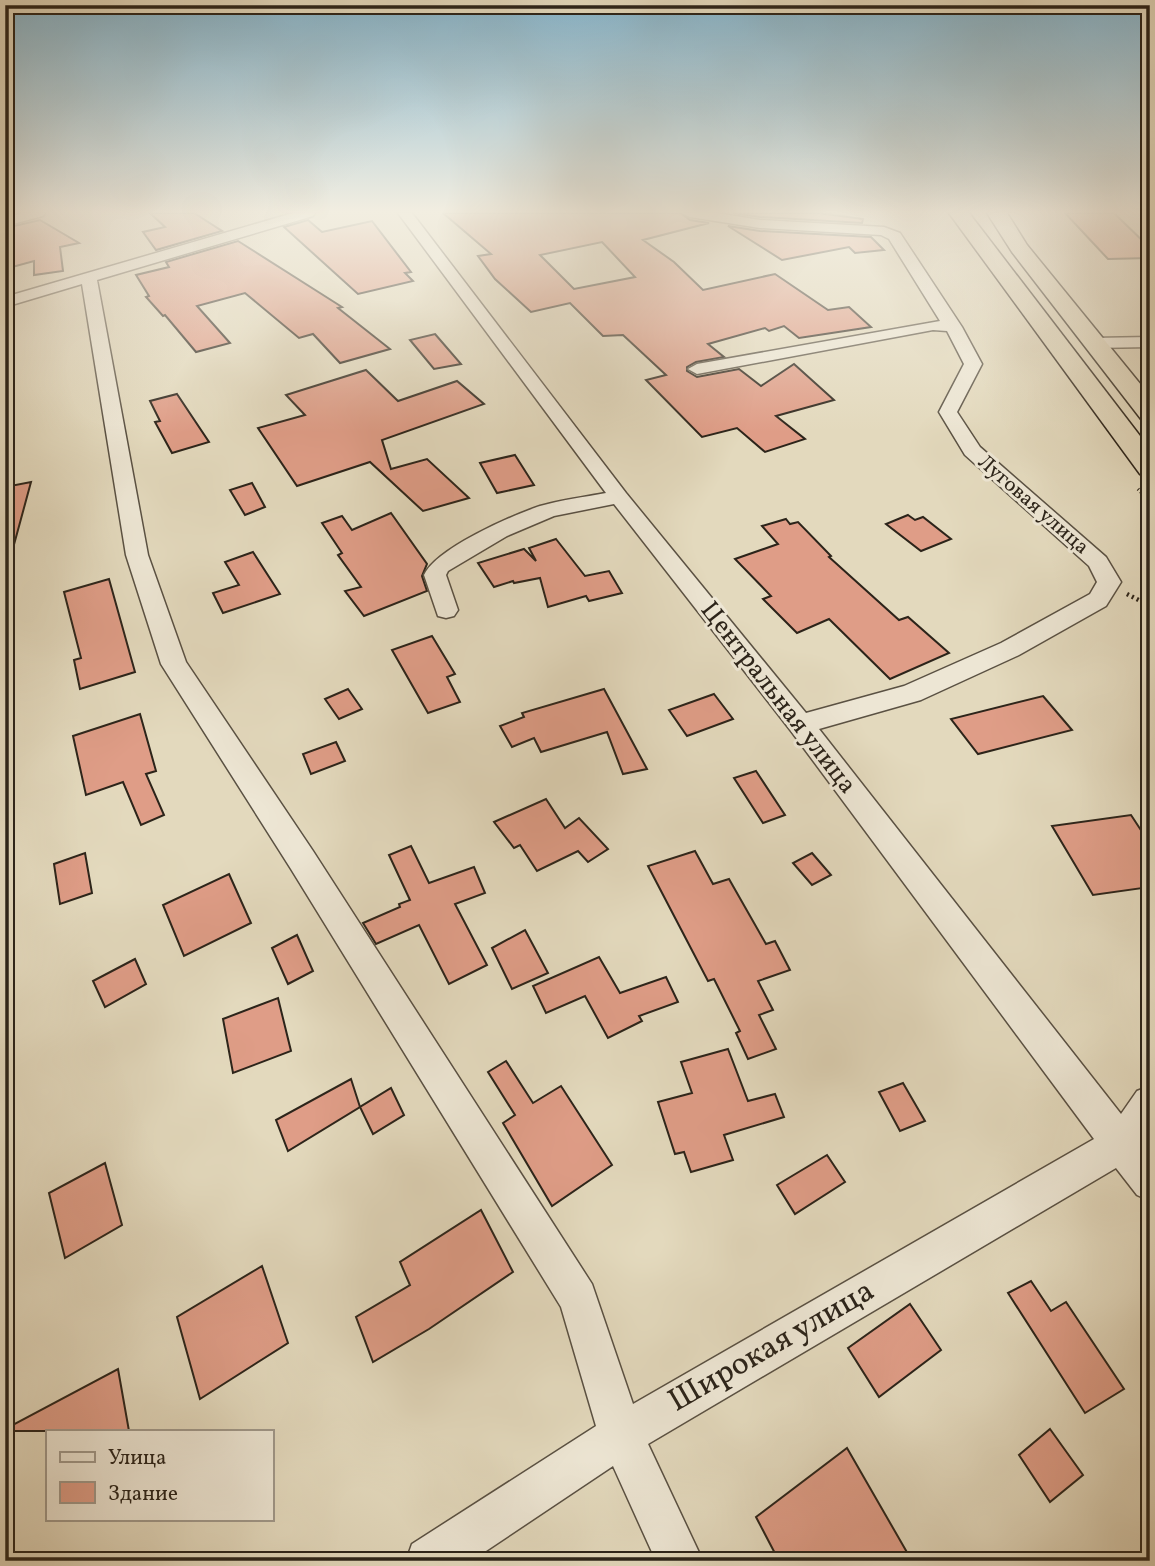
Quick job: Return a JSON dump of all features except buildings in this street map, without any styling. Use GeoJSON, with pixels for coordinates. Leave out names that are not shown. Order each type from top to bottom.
{"type":"FeatureCollection","features":[{"type":"Feature","properties":{"kind":"highway"},"geometry":{"type":"LineString","coordinates":[[1014,286],[1150,468]]}},
{"type":"Feature","properties":{"kind":"highway"},"geometry":{"type":"LineString","coordinates":[[1049,286],[1150,413]]}},
{"type":"Feature","properties":{"kind":"street"},"geometry":{"type":"LineString","coordinates":[[5,302],[63,286]]}},
{"type":"Feature","properties":{"kind":"street"},"geometry":{"type":"LineString","coordinates":[[90,286],[137,555],[174,664],[302,860],[578,1298],[621,1435],[680,1561]]}},
{"type":"Feature","properties":{"kind":"street","name":"Центральная улица"},"geometry":{"type":"LineString","coordinates":[[462,286],[619,497],[800,724],[1150,1182]]}},
{"type":"Feature","properties":{"kind":"street","name":"Луговая улица"},"geometry":{"type":"LineString","coordinates":[[800,724],[912,693],[1010,649],[1098,600],[1109,582],[1098,562],[972,451],[948,412],[973,364],[954,327],[926,286]]}},
{"type":"Feature","properties":{"kind":"street"},"geometry":{"type":"LineString","coordinates":[[697,369],[933,325],[954,327]]}},
{"type":"Feature","properties":{"kind":"street"},"geometry":{"type":"LineString","coordinates":[[1093,343],[1150,342]]}},
{"type":"Feature","properties":{"kind":"street"},"geometry":{"type":"LineString","coordinates":[[446,610],[435,575],[439,567],[499,531],[548,511],[619,497]]}},
{"type":"Feature","properties":{"kind":"street"},"geometry":{"type":"LineString","coordinates":[[1121,1144],[1150,1104]]}},
{"type":"Feature","properties":{"kind":"street","name":"Широкая улица"},"geometry":{"type":"LineString","coordinates":[[429,1561],[621,1435],[1121,1144]]}}]}
